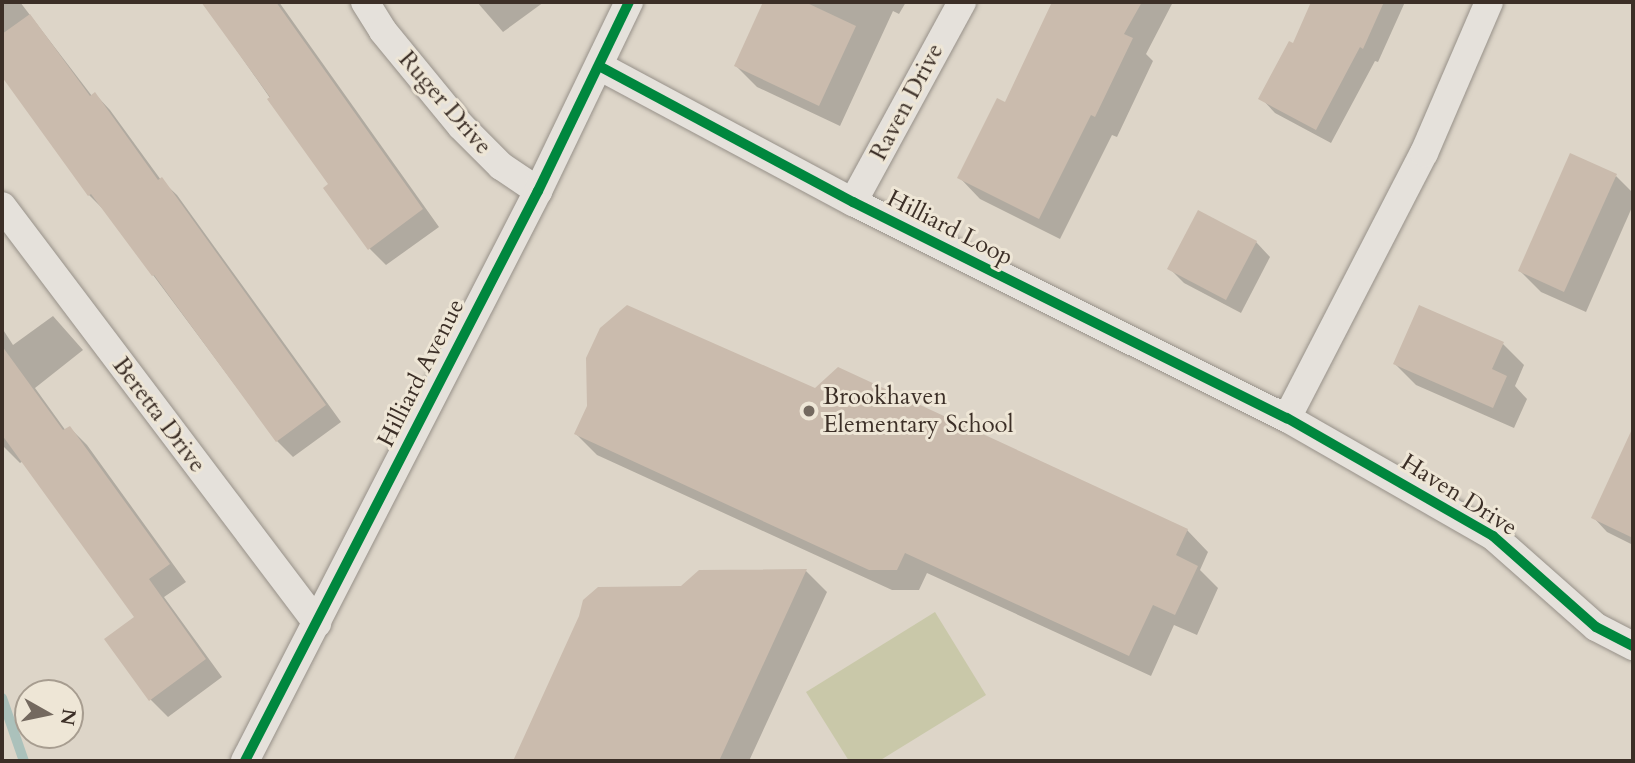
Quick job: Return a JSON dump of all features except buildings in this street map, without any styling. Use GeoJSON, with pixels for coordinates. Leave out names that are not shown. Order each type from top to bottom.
{"type":"FeatureCollection","features":[{"type":"Feature","properties":{"kind":"street","name":"Ruger Drive"},"geometry":{"type":"LineString","coordinates":[[365,2],[383,31],[461,127],[502,166],[538,191]]}},
{"type":"Feature","properties":{"kind":"street","name":"Hilliard Avenue"},"geometry":{"type":"LineString","coordinates":[[245,761],[538,191],[629,2]]}},
{"type":"Feature","properties":{"kind":"street","name":"Raven Drive"},"geometry":{"type":"LineString","coordinates":[[853,202],[962,2]]}},
{"type":"Feature","properties":{"kind":"street"},"geometry":{"type":"LineString","coordinates":[[1287,418],[1424,153],[1489,2]]}},
{"type":"Feature","properties":{"kind":"street","name":"Hilliard Loop"},"geometry":{"type":"LineString","coordinates":[[599,66],[853,202],[1287,418]]}},
{"type":"Feature","properties":{"kind":"street","name":"Beretta Drive"},"geometry":{"type":"LineString","coordinates":[[2,206],[317,623]]}},
{"type":"Feature","properties":{"kind":"street","name":"Haven Drive"},"geometry":{"type":"LineString","coordinates":[[1287,418],[1493,536],[1596,627],[1633,646]]}},
{"type":"Feature","properties":{"kind":"green space"},"geometry":{"type":"Polygon","coordinates":[[[935,612],[986,695],[879,761],[849,761],[806,692],[935,612]]]}},
{"type":"Feature","properties":{"kind":"waterway"},"geometry":{"type":"LineString","coordinates":[[2,698],[24,761]]}},
{"type":"Feature","properties":{"kind":"cycle path"},"geometry":{"type":"LineString","coordinates":[[245,761],[538,191],[629,2]]}},
{"type":"Feature","properties":{"kind":"cycle path"},"geometry":{"type":"LineString","coordinates":[[599,66],[853,202],[1287,418],[1493,536],[1596,627],[1633,646]]}},
{"type":"Feature","properties":{"kind":"place","name":"Brookhaven Elementary School"},"geometry":{"type":"Point","coordinates":[809,411]}}]}
